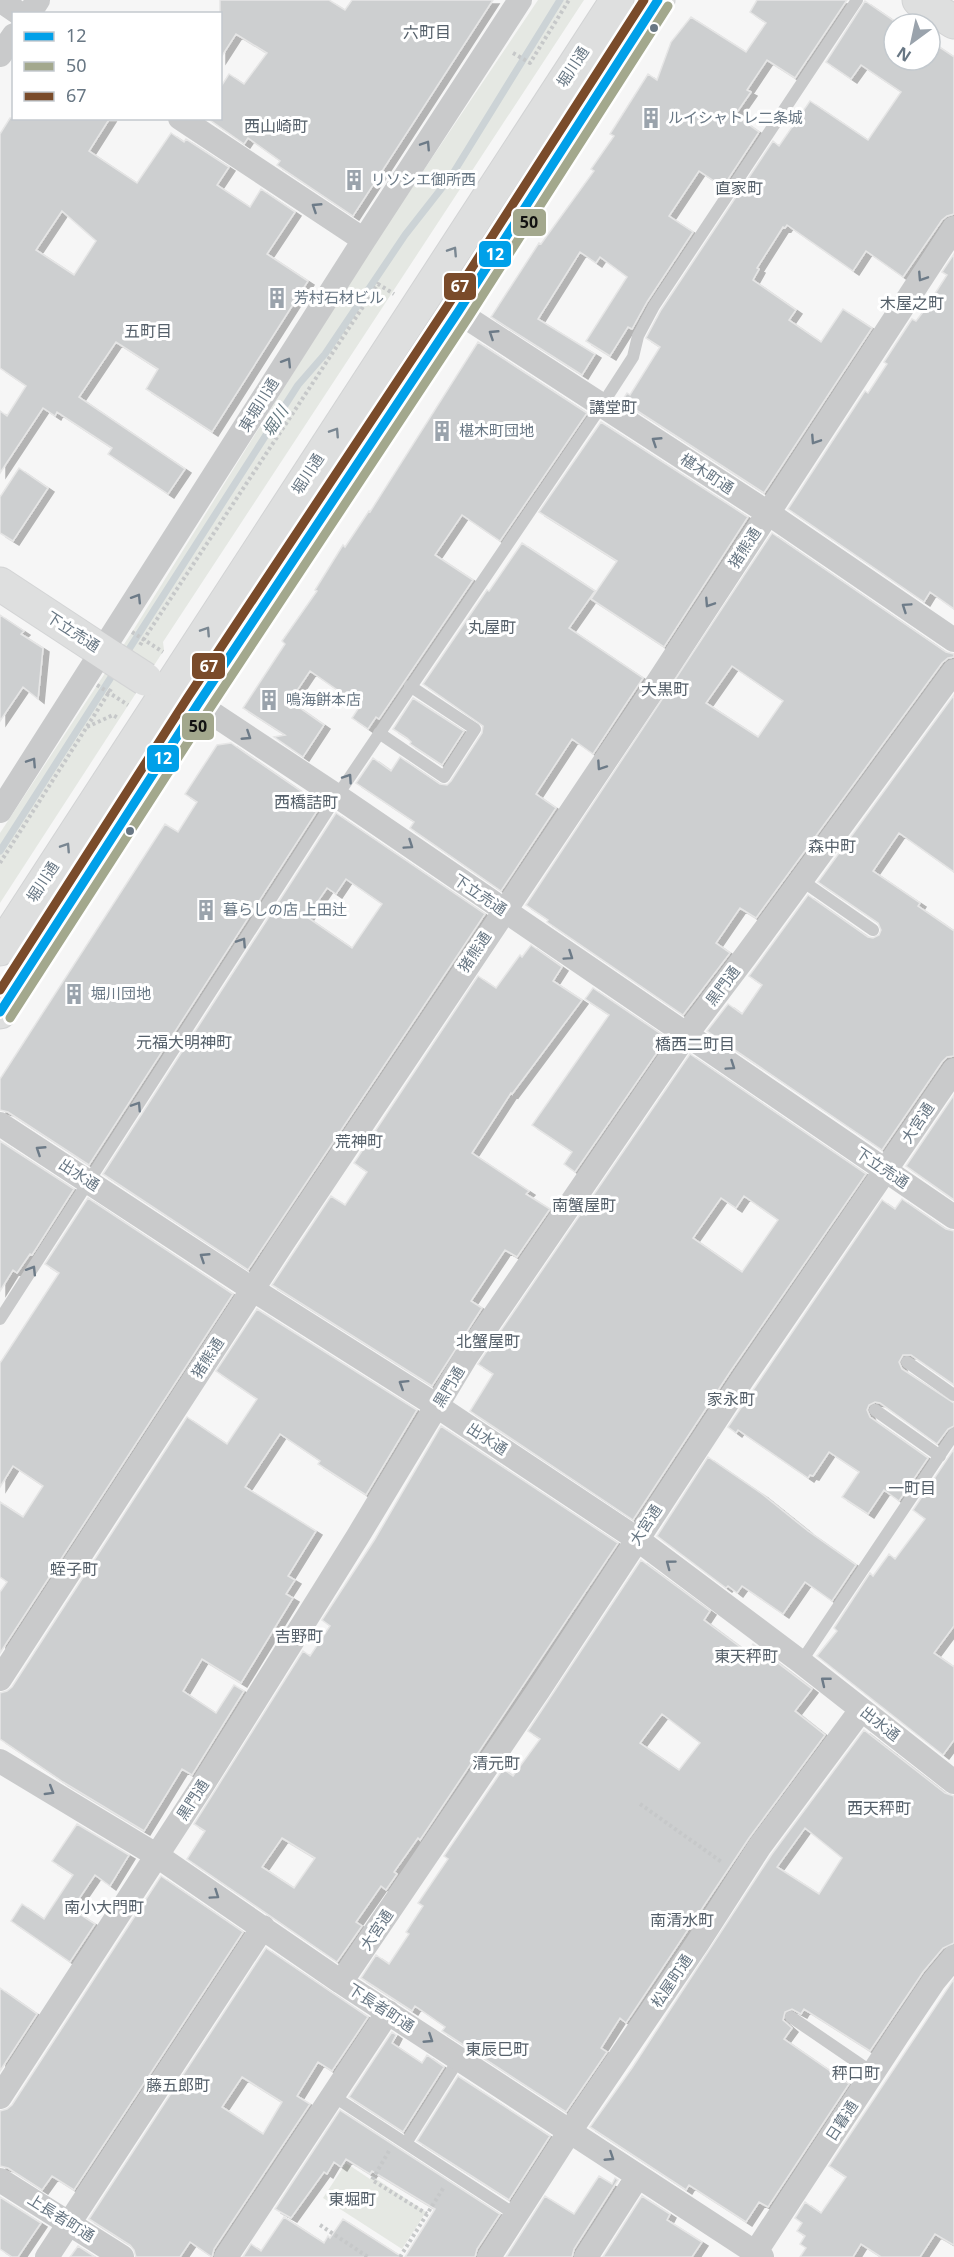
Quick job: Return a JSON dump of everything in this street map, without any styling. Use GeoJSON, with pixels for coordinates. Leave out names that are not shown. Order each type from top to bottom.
{"type":"FeatureCollection","features":[{"type":"Feature","properties":{"kind":"main road","name":"堀川通"},"geometry":{"type":"LineString","coordinates":[[0,950],[125,676],[617,0]]}},
{"type":"Feature","properties":{"kind":"main road"},"geometry":{"type":"LineString","coordinates":[[0,1012],[198,704],[458,312],[658,0]]}},
{"type":"Feature","properties":{"kind":"main road"},"geometry":{"type":"LineString","coordinates":[[919,0],[954,22]]}},
{"type":"Feature","properties":{"kind":"main road","name":"下立売通"},"geometry":{"type":"LineString","coordinates":[[0,584],[125,676],[198,704]]}},
{"type":"Feature","properties":{"kind":"street"},"geometry":{"type":"LineString","coordinates":[[0,0],[17,12]]}},
{"type":"Feature","properties":{"kind":"street","name":"東堀川通"},"geometry":{"type":"LineString","coordinates":[[0,811],[125,676],[364,240],[520,0]]}},
{"type":"Feature","properties":{"kind":"street"},"geometry":{"type":"LineString","coordinates":[[0,55],[12,38]]}},
{"type":"Feature","properties":{"kind":"street"},"geometry":{"type":"LineString","coordinates":[[183,120],[364,240]]}},
{"type":"Feature","properties":{"kind":"street","name":"猪熊通"},"geometry":{"type":"LineString","coordinates":[[0,1679],[252,1289],[653,688],[954,228]]}},
{"type":"Feature","properties":{"kind":"street","name":"椹木町通"},"geometry":{"type":"LineString","coordinates":[[458,312],[768,513],[954,640]]}},
{"type":"Feature","properties":{"kind":"street","name":"黒門通"},"geometry":{"type":"LineString","coordinates":[[0,2097],[352,1545],[466,1358],[686,1035],[954,671]]}},
{"type":"Feature","properties":{"kind":"street","name":"下立売通"},"geometry":{"type":"LineString","coordinates":[[198,704],[337,796],[954,1217]]}},
{"type":"Feature","properties":{"kind":"street","name":"大宮通"},"geometry":{"type":"LineString","coordinates":[[341,1982],[538,1691],[742,1380],[954,1070]]}},
{"type":"Feature","properties":{"kind":"street","name":"出水通"},"geometry":{"type":"LineString","coordinates":[[0,1124],[252,1289],[437,1406],[637,1539],[861,1710],[950,1771]]}},
{"type":"Feature","properties":{"kind":"street","name":"松屋町通"},"geometry":{"type":"LineString","coordinates":[[489,2257],[760,1846],[861,1710]]}},
{"type":"Feature","properties":{"kind":"street","name":"下長者町通"},"geometry":{"type":"LineString","coordinates":[[0,1761],[156,1855],[341,1982],[757,2256]]}},
{"type":"Feature","properties":{"kind":"street"},"geometry":{"type":"LineString","coordinates":[[47,2257],[264,1927]]}},
{"type":"Feature","properties":{"kind":"street","name":"日暮通"},"geometry":{"type":"LineString","coordinates":[[757,2256],[873,2073],[934,1981],[954,1957]]}},
{"type":"Feature","properties":{"kind":"street"},"geometry":{"type":"LineString","coordinates":[[226,2257],[388,2012]]}},
{"type":"Feature","properties":{"kind":"street"},"geometry":{"type":"LineString","coordinates":[[586,2257],[638,2176]]}},
{"type":"Feature","properties":{"kind":"street","name":"上長者町通"},"geometry":{"type":"LineString","coordinates":[[0,2180],[122,2257]]}},
{"type":"Feature","properties":{"kind":"lane"},"geometry":{"type":"LineString","coordinates":[[0,1319],[378,733],[602,405],[633,357],[638,336],[654,306],[857,0]]}},
{"type":"Feature","properties":{"kind":"lane"},"geometry":{"type":"LineString","coordinates":[[378,733],[444,777],[476,729],[410,686]]}},
{"type":"Feature","properties":{"kind":"lane"},"geometry":{"type":"LineString","coordinates":[[801,880],[873,930]]}},
{"type":"Feature","properties":{"kind":"lane"},"geometry":{"type":"LineString","coordinates":[[907,1362],[954,1395]]}},
{"type":"Feature","properties":{"kind":"lane"},"geometry":{"type":"LineString","coordinates":[[875,1410],[940,1456]]}},
{"type":"Feature","properties":{"kind":"lane"},"geometry":{"type":"LineString","coordinates":[[801,1662],[954,1434]]}},
{"type":"Feature","properties":{"kind":"lane"},"geometry":{"type":"LineString","coordinates":[[791,2017],[873,2073]]}},
{"type":"Feature","properties":{"kind":"lane"},"geometry":{"type":"LineString","coordinates":[[402,2140],[459,2059]]}},
{"type":"Feature","properties":{"kind":"lane"},"geometry":{"type":"LineString","coordinates":[[333,2096],[516,2215]]}},
{"type":"Feature","properties":{"kind":"path"},"geometry":{"type":"LineString","coordinates":[[515,54],[530,63],[569,0]]}},
{"type":"Feature","properties":{"kind":"path"},"geometry":{"type":"LineString","coordinates":[[0,863],[85,728],[125,676],[378,284],[395,294]]}},
{"type":"Feature","properties":{"kind":"path"},"geometry":{"type":"LineString","coordinates":[[308,376],[314,380]]}},
{"type":"Feature","properties":{"kind":"path"},"geometry":{"type":"LineString","coordinates":[[132,632],[163,652]]}},
{"type":"Feature","properties":{"kind":"path"},"geometry":{"type":"LineString","coordinates":[[85,728],[113,715],[124,721]]}},
{"type":"Feature","properties":{"kind":"path"},"geometry":{"type":"LineString","coordinates":[[640,1804],[740,1876]]}},
{"type":"Feature","properties":{"kind":"path"},"geometry":{"type":"LineString","coordinates":[[402,2140],[372,2180],[427,2214]]}},
{"type":"Feature","properties":{"kind":"path"},"geometry":{"type":"LineString","coordinates":[[400,2257],[453,2174]]}},
{"type":"Feature","properties":{"kind":"path"},"geometry":{"type":"LineString","coordinates":[[320,2225],[368,2257]]}},
{"type":"Feature","properties":{"kind":"shaded area"},"geometry":{"type":"Polygon","coordinates":[[[538,0],[584,0],[163,642],[164,650],[0,903],[0,833],[134,629],[366,256],[538,0]]]}},
{"type":"Feature","properties":{"kind":"shaded area"},"geometry":{"type":"Polygon","coordinates":[[[346,2163],[370,2179],[372,2176],[426,2212],[402,2249],[323,2198],[346,2163]]]}},
{"type":"Feature","properties":{"kind":"building"},"geometry":{"type":"Polygon","coordinates":[[[220,0],[329,0],[345,10],[352,0],[493,0],[353,216],[277,165],[280,161],[248,138],[244,144],[210,120],[222,120],[222,85],[229,74],[244,84],[267,53],[236,34],[222,56],[222,12],[220,12],[220,0]]]}},
{"type":"Feature","properties":{"kind":"building"},"geometry":{"type":"Polygon","coordinates":[[[757,0],[847,0],[795,78],[767,60],[747,90],[751,92],[735,115],[759,132],[723,187],[699,171],[669,216],[693,232],[632,329],[628,327],[610,356],[586,341],[627,277],[600,257],[596,263],[580,252],[538,319],[595,354],[582,375],[491,317],[539,243],[541,244],[594,171],[591,169],[614,136],[610,134],[648,74],[657,80],[671,42],[691,17],[746,52],[766,23],[750,12],[757,0]]]}},
{"type":"Feature","properties":{"kind":"building"},"geometry":{"type":"Polygon","coordinates":[[[865,1],[882,13],[882,72],[942,72],[942,49],[954,57],[954,214],[942,220],[903,277],[866,251],[853,271],[787,225],[783,227],[757,268],[759,269],[753,280],[796,310],[789,320],[821,342],[843,309],[872,328],[764,493],[622,401],[627,393],[630,395],[660,347],[646,338],[661,310],[773,141],[779,146],[810,101],[868,140],[901,92],[861,65],[851,79],[826,62],[865,1]]]}},
{"type":"Feature","properties":{"kind":"building"},"geometry":{"type":"Polygon","coordinates":[[[10,118],[12,120],[109,120],[89,151],[137,183],[171,133],[184,142],[186,139],[229,167],[217,185],[250,207],[261,189],[295,212],[267,254],[308,281],[212,432],[146,389],[158,369],[116,342],[79,397],[185,469],[168,494],[108,454],[112,448],[57,412],[55,416],[43,408],[0,473],[0,411],[7,416],[26,386],[0,368],[0,134],[10,118]],[[62,211],[36,250],[74,275],[96,241],[62,211]]]}},
{"type":"Feature","properties":{"kind":"building"},"geometry":{"type":"Polygon","coordinates":[[[954,254],[954,609],[930,592],[924,602],[788,509],[865,391],[868,393],[887,364],[884,362],[912,319],[916,321],[923,312],[947,275],[942,272],[954,254]]]}},
{"type":"Feature","properties":{"kind":"building"},"geometry":{"type":"Polygon","coordinates":[[[478,342],[587,413],[500,541],[462,515],[435,555],[473,580],[379,719],[376,717],[368,729],[352,718],[360,706],[310,671],[290,701],[324,725],[303,757],[274,737],[285,735],[243,708],[285,644],[282,641],[317,591],[315,590],[343,545],[345,547],[370,512],[478,342]]]}},
{"type":"Feature","properties":{"kind":"building"},"geometry":{"type":"Polygon","coordinates":[[[601,422],[748,517],[664,647],[591,599],[617,561],[539,512],[601,422]]]}},
{"type":"Feature","properties":{"kind":"building"},"geometry":{"type":"Polygon","coordinates":[[[19,468],[48,488],[13,541],[0,533],[0,497],[19,468]]]}},
{"type":"Feature","properties":{"kind":"building"},"geometry":{"type":"Polygon","coordinates":[[[772,533],[946,652],[954,654],[954,657],[942,663],[756,918],[740,908],[716,943],[730,953],[683,1015],[547,922],[548,920],[526,905],[772,533]],[[732,666],[706,703],[758,737],[783,701],[732,666]]]}},
{"type":"Feature","properties":{"kind":"building"},"geometry":{"type":"Polygon","coordinates":[[[522,543],[595,591],[569,628],[643,678],[593,754],[572,739],[536,794],[556,808],[501,891],[410,828],[414,822],[356,783],[373,758],[391,771],[400,757],[440,784],[447,785],[451,781],[482,733],[483,726],[423,684],[522,543]]]}},
{"type":"Feature","properties":{"kind":"building"},"geometry":{"type":"Polygon","coordinates":[[[0,615],[24,631],[21,634],[43,648],[38,699],[23,687],[0,721],[0,615]]]}},
{"type":"Feature","properties":{"kind":"building"},"geometry":{"type":"Polygon","coordinates":[[[954,695],[954,872],[899,833],[873,871],[920,903],[918,906],[954,931],[954,1056],[947,1057],[942,1062],[882,1150],[707,1031],[728,1004],[742,1014],[762,985],[749,976],[808,895],[868,937],[873,938],[879,935],[881,930],[878,923],[818,882],[954,695]]]}},
{"type":"Feature","properties":{"kind":"building"},"geometry":{"type":"Polygon","coordinates":[[[413,698],[464,731],[442,765],[410,744],[407,738],[393,729],[413,698]]]}},
{"type":"Feature","properties":{"kind":"building"},"geometry":{"type":"Polygon","coordinates":[[[231,743],[321,805],[89,1165],[8,1112],[0,1110],[0,1079],[165,824],[178,832],[197,802],[185,794],[217,745],[231,743]]]}},
{"type":"Feature","properties":{"kind":"building"},"geometry":{"type":"Polygon","coordinates":[[[336,813],[485,914],[248,1270],[103,1174],[336,813]],[[346,879],[336,894],[327,888],[307,917],[352,948],[382,904],[346,879]]]}},
{"type":"Feature","properties":{"kind":"building"},"geometry":{"type":"Polygon","coordinates":[[[531,945],[562,967],[553,981],[582,1000],[511,1093],[472,1153],[529,1191],[526,1194],[550,1209],[517,1257],[505,1250],[471,1301],[482,1308],[432,1386],[272,1285],[331,1196],[345,1205],[367,1172],[354,1163],[478,976],[496,988],[520,955],[522,957],[531,945]]]}},
{"type":"Feature","properties":{"kind":"building"},"geometry":{"type":"Polygon","coordinates":[[[593,988],[667,1038],[575,1172],[564,1164],[572,1152],[532,1125],[609,1015],[585,999],[593,988]]]}},
{"type":"Feature","properties":{"kind":"building"},"geometry":{"type":"Polygon","coordinates":[[[690,1054],[866,1174],[730,1372],[633,1520],[470,1411],[493,1374],[478,1364],[690,1054]],[[744,1196],[736,1208],[721,1198],[693,1238],[742,1272],[778,1220],[744,1196]]]}},
{"type":"Feature","properties":{"kind":"building"},"geometry":{"type":"Polygon","coordinates":[[[954,1095],[954,1200],[906,1166],[954,1095]]]}},
{"type":"Feature","properties":{"kind":"building"},"geometry":{"type":"Polygon","coordinates":[[[0,1141],[74,1189],[32,1255],[30,1254],[17,1273],[13,1270],[0,1291],[0,1141]]]}},
{"type":"Feature","properties":{"kind":"building"},"geometry":{"type":"Polygon","coordinates":[[[88,1198],[233,1294],[0,1653],[0,1592],[7,1582],[0,1577],[0,1502],[23,1517],[43,1486],[13,1466],[0,1487],[0,1363],[59,1273],[45,1264],[88,1198]]]}},
{"type":"Feature","properties":{"kind":"building"},"geometry":{"type":"Polygon","coordinates":[[[902,1199],[946,1229],[954,1231],[954,1385],[911,1355],[903,1355],[899,1362],[902,1369],[954,1403],[954,1426],[948,1429],[937,1444],[880,1403],[875,1402],[869,1405],[867,1410],[870,1417],[928,1458],[899,1501],[884,1490],[868,1514],[842,1497],[859,1472],[829,1452],[813,1476],[810,1475],[808,1478],[738,1430],[736,1433],[728,1427],[882,1200],[895,1209],[902,1199]]]}},
{"type":"Feature","properties":{"kind":"building"},"geometry":{"type":"Polygon","coordinates":[[[257,1309],[417,1410],[366,1495],[318,1464],[320,1461],[280,1434],[245,1487],[316,1531],[288,1576],[295,1580],[286,1594],[293,1598],[241,1683],[202,1659],[183,1691],[216,1713],[234,1685],[244,1691],[192,1775],[182,1769],[144,1831],[63,1782],[0,1739],[0,1693],[12,1687],[187,1417],[227,1444],[257,1399],[216,1371],[257,1309]]]}},
{"type":"Feature","properties":{"kind":"building"},"geometry":{"type":"Polygon","coordinates":[[[441,1426],[618,1543],[420,1840],[418,1838],[394,1872],[397,1874],[386,1890],[381,1886],[356,1922],[362,1926],[337,1962],[187,1859],[205,1831],[194,1824],[303,1651],[310,1656],[330,1626],[322,1620],[375,1539],[441,1426]],[[282,1838],[262,1867],[294,1888],[315,1858],[282,1838]]]}},
{"type":"Feature","properties":{"kind":"building"},"geometry":{"type":"Polygon","coordinates":[[[954,1449],[954,1626],[934,1653],[954,1667],[954,1740],[943,1755],[817,1656],[837,1631],[834,1628],[870,1573],[873,1576],[889,1554],[895,1559],[925,1519],[913,1510],[954,1449]]]}},
{"type":"Feature","properties":{"kind":"building"},"geometry":{"type":"Polygon","coordinates":[[[708,1457],[762,1494],[856,1565],[832,1601],[805,1582],[783,1614],[742,1586],[737,1593],[728,1586],[726,1588],[657,1536],[708,1457]]]}},
{"type":"Feature","properties":{"kind":"building"},"geometry":{"type":"Polygon","coordinates":[[[641,1560],[710,1611],[704,1620],[747,1652],[753,1644],[812,1689],[795,1711],[825,1735],[749,1838],[626,2023],[620,2018],[601,2048],[607,2052],[566,2112],[442,2031],[445,2027],[415,2006],[412,2011],[361,1978],[376,1955],[389,1964],[409,1934],[406,1932],[423,1906],[418,1903],[448,1859],[444,1856],[503,1769],[513,1776],[540,1739],[528,1731],[641,1560]],[[662,1714],[640,1743],[679,1770],[700,1743],[662,1714]]]}},
{"type":"Feature","properties":{"kind":"building"},"geometry":{"type":"Polygon","coordinates":[[[864,1730],[945,1793],[954,1796],[954,1943],[943,1948],[923,1972],[870,2051],[804,2009],[801,2014],[792,2009],[785,2012],[783,2020],[792,2028],[784,2039],[849,2084],[768,2207],[759,2202],[746,2222],[689,2185],[686,2190],[590,2127],[632,2068],[772,1854],[864,1730]],[[805,1828],[777,1867],[819,1894],[842,1858],[805,1828]]]}},
{"type":"Feature","properties":{"kind":"building"},"geometry":{"type":"Polygon","coordinates":[[[77,1824],[129,1855],[110,1886],[95,1875],[72,1909],[95,1924],[70,1962],[11,1921],[22,1904],[44,1919],[73,1875],[52,1861],[77,1824]]]}},
{"type":"Feature","properties":{"kind":"building"},"geometry":{"type":"Polygon","coordinates":[[[161,1876],[243,1932],[74,2190],[52,2176],[42,2190],[8,2168],[0,2166],[0,2111],[12,2105],[161,1876]]]}},
{"type":"Feature","properties":{"kind":"building"},"geometry":{"type":"Polygon","coordinates":[[[266,1948],[368,2017],[332,2071],[318,2062],[297,2096],[310,2104],[214,2249],[212,2257],[190,2242],[180,2257],[136,2257],[130,2245],[89,2219],[266,1948]],[[242,2077],[222,2107],[263,2134],[282,2102],[242,2077]]]}},
{"type":"Feature","properties":{"kind":"building"},"geometry":{"type":"Polygon","coordinates":[[[954,1979],[954,2245],[935,2234],[920,2257],[881,2257],[861,2244],[853,2257],[800,2257],[806,2248],[800,2244],[805,2236],[797,2231],[802,2223],[795,2218],[805,2202],[821,2213],[846,2177],[829,2166],[954,1979]]]}},
{"type":"Feature","properties":{"kind":"building"},"geometry":{"type":"Polygon","coordinates":[[[0,1988],[37,2014],[0,2071],[0,1988]]]}},
{"type":"Feature","properties":{"kind":"building"},"geometry":{"type":"Polygon","coordinates":[[[392,2032],[396,2035],[392,2043],[422,2063],[427,2055],[444,2067],[403,2132],[349,2097],[392,2032]]]}},
{"type":"Feature","properties":{"kind":"building"},"geometry":{"type":"Polygon","coordinates":[[[458,2076],[550,2136],[509,2200],[417,2141],[458,2076]]]}},
{"type":"Feature","properties":{"kind":"building"},"geometry":{"type":"Polygon","coordinates":[[[340,2110],[500,2214],[477,2249],[475,2257],[405,2257],[435,2209],[372,2171],[370,2174],[346,2159],[341,2167],[334,2162],[327,2174],[324,2172],[291,2218],[275,2209],[340,2110]]]}},
{"type":"Feature","properties":{"kind":"building"},"geometry":{"type":"Polygon","coordinates":[[[599,2176],[612,2184],[615,2178],[618,2180],[574,2249],[572,2257],[506,2257],[545,2196],[574,2214],[599,2176]]]}},
{"type":"Feature","properties":{"kind":"building"},"geometry":{"type":"Polygon","coordinates":[[[642,2196],[670,2214],[667,2220],[702,2242],[692,2257],[603,2257],[642,2196]]]}},
{"type":"Feature","properties":{"kind":"building"},"geometry":{"type":"Polygon","coordinates":[[[0,2197],[41,2223],[18,2257],[12,2257],[0,2249],[0,2197]]]}},
{"type":"Feature","properties":{"kind":"building"},"geometry":{"type":"Polygon","coordinates":[[[284,2217],[324,2243],[343,2219],[402,2257],[243,2257],[251,2244],[261,2251],[284,2217]]]}},
{"type":"Feature","properties":{"kind":"building"},"geometry":{"type":"Polygon","coordinates":[[[78,2246],[95,2257],[70,2257],[78,2246]]]}},
{"type":"Feature","properties":{"kind":"waterway","name":"堀川"},"geometry":{"type":"LineString","coordinates":[[124,657],[298,385],[325,354],[405,235],[452,175],[560,0]]}},
{"type":"Feature","properties":{"kind":"waterway","name":"堀川"},"geometry":{"type":"LineString","coordinates":[[0,851],[115,671]]}},
{"type":"Feature","properties":{"kind":"transit line","name":"67"},"geometry":{"type":"LineString","coordinates":[[0,990],[188,697],[448,305],[644,0]]}},
{"type":"Feature","properties":{"kind":"transit line","name":"12"},"geometry":{"type":"LineString","coordinates":[[0,1012],[198,704],[458,312],[658,0]]}},
{"type":"Feature","properties":{"kind":"transit line","name":"50"},"geometry":{"type":"LineString","coordinates":[[10,1018],[208,711],[468,318],[668,6]]}},
{"type":"Feature","properties":{"kind":"place","name":"ルイシャトレ二条城"},"geometry":{"type":"Point","coordinates":[651,118]}},
{"type":"Feature","properties":{"kind":"place","name":"リソシエ御所西"},"geometry":{"type":"Point","coordinates":[354,180]}},
{"type":"Feature","properties":{"kind":"place","name":"芳村石材ビル"},"geometry":{"type":"Point","coordinates":[277,298]}},
{"type":"Feature","properties":{"kind":"place","name":"椹木町団地"},"geometry":{"type":"Point","coordinates":[442,431]}},
{"type":"Feature","properties":{"kind":"place","name":"鳴海餅本店"},"geometry":{"type":"Point","coordinates":[269,700]}},
{"type":"Feature","properties":{"kind":"place","name":"暮らしの店 上田辻"},"geometry":{"type":"Point","coordinates":[206,910]}},
{"type":"Feature","properties":{"kind":"place","name":"堀川団地"},"geometry":{"type":"Point","coordinates":[74,994]}},
{"type":"Feature","properties":{"kind":"district","name":"六町目"},"geometry":{"type":"Point","coordinates":[427,32]}},
{"type":"Feature","properties":{"kind":"district","name":"西山崎町"},"geometry":{"type":"Point","coordinates":[276,126]}},
{"type":"Feature","properties":{"kind":"district","name":"直家町"},"geometry":{"type":"Point","coordinates":[739,188]}},
{"type":"Feature","properties":{"kind":"district","name":"木屋之町"},"geometry":{"type":"Point","coordinates":[912,303]}},
{"type":"Feature","properties":{"kind":"district","name":"五町目"},"geometry":{"type":"Point","coordinates":[148,331]}},
{"type":"Feature","properties":{"kind":"district","name":"講堂町"},"geometry":{"type":"Point","coordinates":[613,407]}},
{"type":"Feature","properties":{"kind":"district","name":"丸屋町"},"geometry":{"type":"Point","coordinates":[492,627]}},
{"type":"Feature","properties":{"kind":"district","name":"大黒町"},"geometry":{"type":"Point","coordinates":[665,689]}},
{"type":"Feature","properties":{"kind":"district","name":"西橋詰町"},"geometry":{"type":"Point","coordinates":[306,802]}},
{"type":"Feature","properties":{"kind":"district","name":"森中町"},"geometry":{"type":"Point","coordinates":[832,846]}},
{"type":"Feature","properties":{"kind":"district","name":"元福大明神町"},"geometry":{"type":"Point","coordinates":[184,1042]}},
{"type":"Feature","properties":{"kind":"district","name":"橋西二町目"},"geometry":{"type":"Point","coordinates":[695,1044]}},
{"type":"Feature","properties":{"kind":"district","name":"荒神町"},"geometry":{"type":"Point","coordinates":[359,1141]}},
{"type":"Feature","properties":{"kind":"district","name":"南蟹屋町"},"geometry":{"type":"Point","coordinates":[584,1205]}},
{"type":"Feature","properties":{"kind":"district","name":"北蟹屋町"},"geometry":{"type":"Point","coordinates":[488,1341]}},
{"type":"Feature","properties":{"kind":"district","name":"家永町"},"geometry":{"type":"Point","coordinates":[731,1399]}},
{"type":"Feature","properties":{"kind":"district","name":"一町目"},"geometry":{"type":"Point","coordinates":[912,1488]}},
{"type":"Feature","properties":{"kind":"district","name":"蛭子町"},"geometry":{"type":"Point","coordinates":[74,1569]}},
{"type":"Feature","properties":{"kind":"district","name":"吉野町"},"geometry":{"type":"Point","coordinates":[299,1636]}},
{"type":"Feature","properties":{"kind":"district","name":"東天秤町"},"geometry":{"type":"Point","coordinates":[746,1656]}},
{"type":"Feature","properties":{"kind":"district","name":"清元町"},"geometry":{"type":"Point","coordinates":[496,1763]}},
{"type":"Feature","properties":{"kind":"district","name":"西天秤町"},"geometry":{"type":"Point","coordinates":[879,1808]}},
{"type":"Feature","properties":{"kind":"district","name":"南小大門町"},"geometry":{"type":"Point","coordinates":[104,1907]}},
{"type":"Feature","properties":{"kind":"district","name":"南清水町"},"geometry":{"type":"Point","coordinates":[682,1920]}},
{"type":"Feature","properties":{"kind":"district","name":"東辰巳町"},"geometry":{"type":"Point","coordinates":[497,2049]}},
{"type":"Feature","properties":{"kind":"district","name":"秤口町"},"geometry":{"type":"Point","coordinates":[856,2073]}},
{"type":"Feature","properties":{"kind":"district","name":"藤五郎町"},"geometry":{"type":"Point","coordinates":[178,2085]}},
{"type":"Feature","properties":{"kind":"district","name":"東堀町"},"geometry":{"type":"Point","coordinates":[352,2199]}}]}
